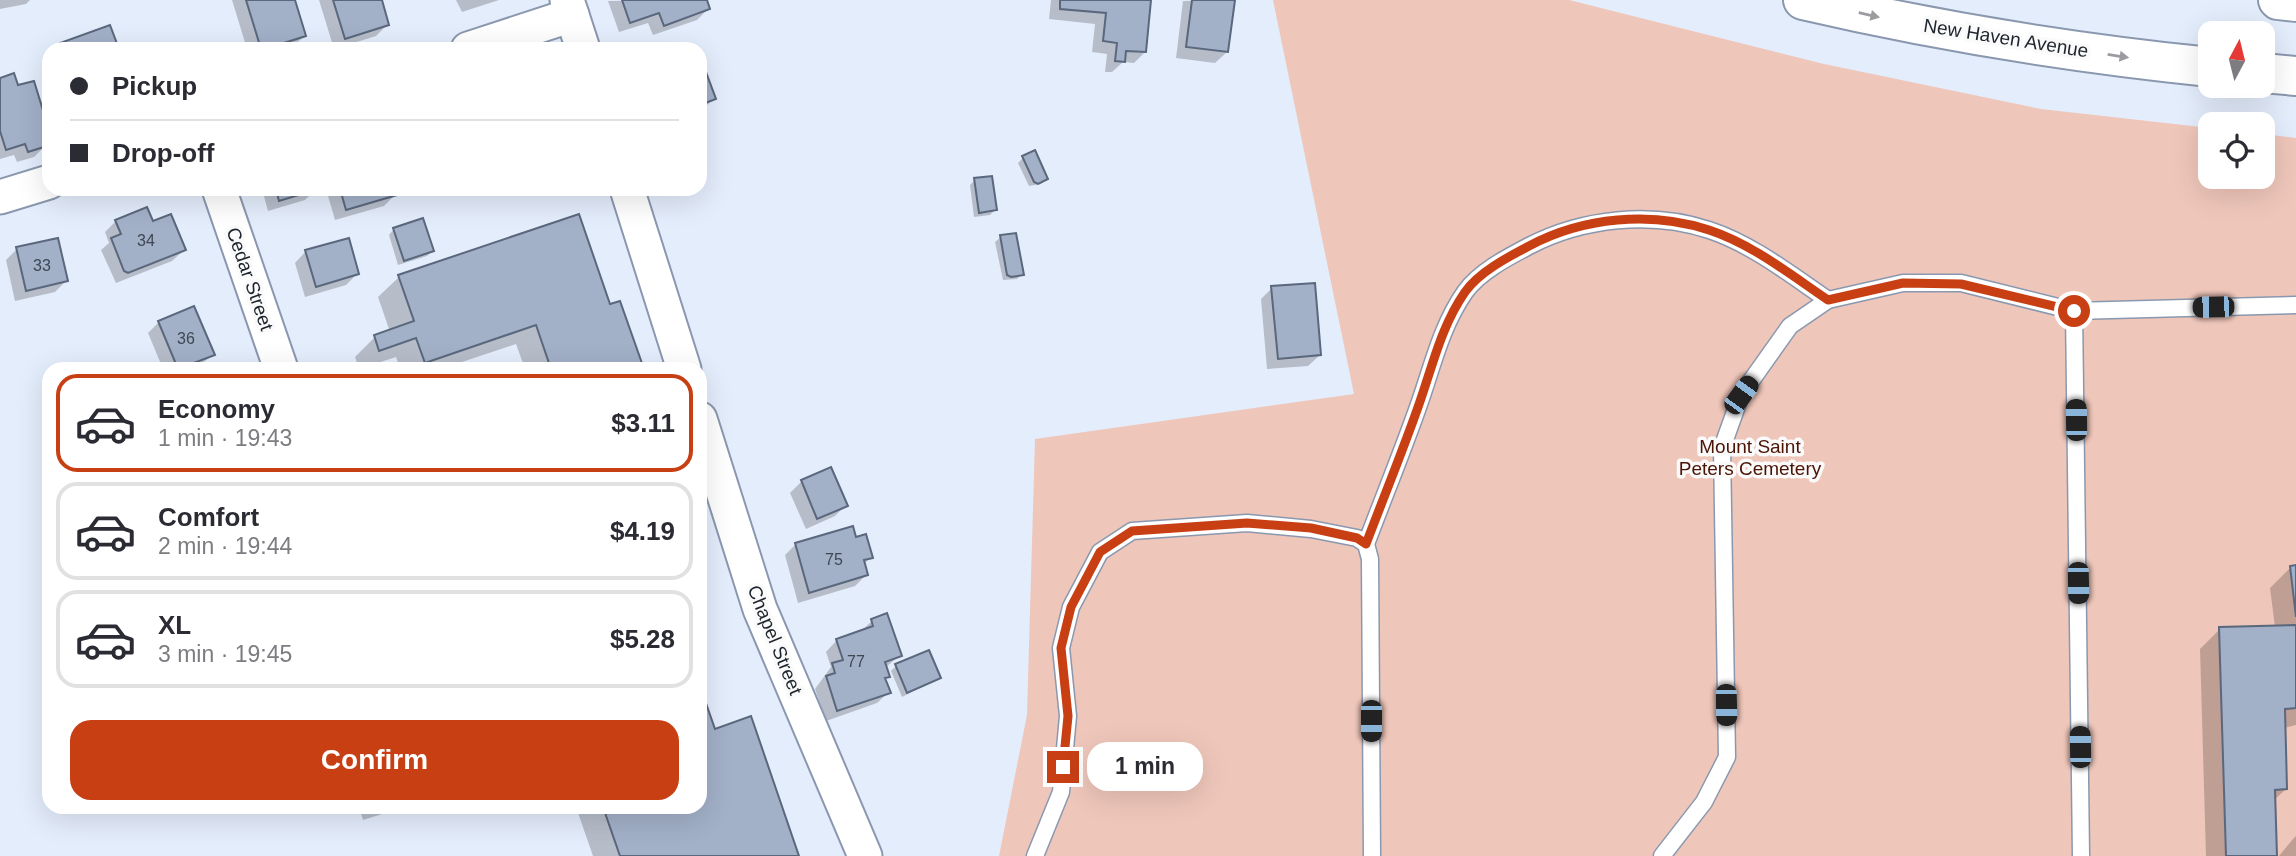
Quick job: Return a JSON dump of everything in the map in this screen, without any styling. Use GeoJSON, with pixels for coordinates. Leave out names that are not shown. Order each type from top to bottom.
{"type":"FeatureCollection","features":[{"type":"Feature","properties":{"kind":"highway","name":"New Haven Avenue"},"geometry":{"type":"LineString","coordinates":[[1803,0],[1894,20],[2141,60],[2198,66]]}},
{"type":"Feature","properties":{"kind":"highway"},"geometry":{"type":"LineString","coordinates":[[2278,0],[2296,2]]}},
{"type":"Feature","properties":{"kind":"highway"},"geometry":{"type":"LineString","coordinates":[[2275,74],[2296,76]]}},
{"type":"Feature","properties":{"kind":"street"},"geometry":{"type":"LineString","coordinates":[[485,42],[569,8],[581,42]]}},
{"type":"Feature","properties":{"kind":"street"},"geometry":{"type":"LineString","coordinates":[[0,197],[42,184]]}},
{"type":"Feature","properties":{"kind":"street","name":"Cedar Street"},"geometry":{"type":"LineString","coordinates":[[221,196],[279,362]]}},
{"type":"Feature","properties":{"kind":"street"},"geometry":{"type":"LineString","coordinates":[[629,196],[682,362]]}},
{"type":"Feature","properties":{"kind":"street","name":"Chapel Street"},"geometry":{"type":"LineString","coordinates":[[707,441],[760,609],[865,856]]}},
{"type":"Feature","properties":{"kind":"lane"},"geometry":{"type":"LineString","coordinates":[[1372,856],[1370,559],[1366,544],[1418,408],[1438,340],[1466,290],[1503,260],[1550,235],[1598,222],[1666,219],[1711,230],[1777,265],[1828,300]]}},
{"type":"Feature","properties":{"kind":"lane"},"geometry":{"type":"LineString","coordinates":[[1662,856],[1704,802],[1727,757],[1722,448],[1741,395],[1790,327],[1828,300],[1903,283],[1961,284],[2074,311],[2296,305]]}},
{"type":"Feature","properties":{"kind":"lane"},"geometry":{"type":"LineString","coordinates":[[2074,311],[2081,856]]}},
{"type":"Feature","properties":{"kind":"lane"},"geometry":{"type":"LineString","coordinates":[[1035,856],[1061,792],[1068,716],[1061,648],[1071,607],[1100,552],[1132,531],[1247,523],[1311,528],[1357,538],[1366,544]]}},
{"type":"Feature","properties":{"kind":"green space","name":"Mount Saint Peters Cemetery"},"geometry":{"type":"Polygon","coordinates":[[[1273,0],[1569,0],[1824,64],[2041,109],[2198,127],[2198,189],[2275,189],[2275,135],[2296,138],[2296,856],[999,856],[1027,715],[1035,439],[1354,394],[1273,0]]]}},
{"type":"Feature","properties":{"kind":"building"},"geometry":{"type":"Polygon","coordinates":[[[246,0],[295,0],[306,36],[287,42],[259,42],[246,0]]]}},
{"type":"Feature","properties":{"kind":"building"},"geometry":{"type":"Polygon","coordinates":[[[333,0],[382,0],[389,25],[345,39],[333,0]]]}},
{"type":"Feature","properties":{"kind":"building"},"geometry":{"type":"Polygon","coordinates":[[[622,0],[707,0],[710,9],[664,26],[659,13],[630,23],[622,0]]]}},
{"type":"Feature","properties":{"kind":"building"},"geometry":{"type":"Polygon","coordinates":[[[1060,0],[1151,0],[1146,52],[1126,51],[1125,62],[1115,61],[1117,43],[1103,41],[1106,13],[1060,9],[1060,0]]]}},
{"type":"Feature","properties":{"kind":"building"},"geometry":{"type":"Polygon","coordinates":[[[1192,0],[1235,0],[1228,52],[1186,47],[1192,0]]]}},
{"type":"Feature","properties":{"kind":"building"},"geometry":{"type":"Polygon","coordinates":[[[110,25],[116,42],[63,42],[110,25]]]}},
{"type":"Feature","properties":{"kind":"building"},"geometry":{"type":"Polygon","coordinates":[[[14,73],[18,85],[34,81],[42,107],[42,148],[28,152],[25,144],[6,150],[0,131],[0,78],[14,73]]]}},
{"type":"Feature","properties":{"kind":"building"},"geometry":{"type":"Polygon","coordinates":[[[707,75],[716,99],[707,102],[707,75]]]}},
{"type":"Feature","properties":{"kind":"building"},"geometry":{"type":"Polygon","coordinates":[[[1035,150],[1048,179],[1038,184],[1034,182],[1022,156],[1035,150]]]}},
{"type":"Feature","properties":{"kind":"building"},"geometry":{"type":"Polygon","coordinates":[[[992,176],[997,210],[979,213],[974,178],[992,176]]]}},
{"type":"Feature","properties":{"kind":"building"},"geometry":{"type":"Polygon","coordinates":[[[278,196],[295,196],[279,201],[278,196]]]}},
{"type":"Feature","properties":{"kind":"building"},"geometry":{"type":"Polygon","coordinates":[[[342,196],[394,196],[346,210],[342,196]]]}},
{"type":"Feature","properties":{"kind":"building"},"geometry":{"type":"Polygon","coordinates":[[[147,207],[153,221],[171,214],[186,250],[128,273],[124,271],[111,238],[121,234],[115,220],[147,207]]]}},
{"type":"Feature","properties":{"kind":"building"},"geometry":{"type":"Polygon","coordinates":[[[579,214],[610,304],[620,301],[642,362],[549,362],[536,325],[428,362],[425,362],[416,338],[379,351],[374,335],[414,321],[398,275],[579,214]]]}},
{"type":"Feature","properties":{"kind":"building"},"geometry":{"type":"Polygon","coordinates":[[[423,218],[434,251],[404,261],[393,228],[423,218]]]}},
{"type":"Feature","properties":{"kind":"building"},"geometry":{"type":"Polygon","coordinates":[[[1016,233],[1024,275],[1011,277],[1007,275],[1000,235],[1016,233]]]}},
{"type":"Feature","properties":{"kind":"building"},"geometry":{"type":"Polygon","coordinates":[[[58,238],[68,281],[26,291],[16,247],[58,238]]]}},
{"type":"Feature","properties":{"kind":"building"},"geometry":{"type":"Polygon","coordinates":[[[349,238],[359,274],[316,287],[305,250],[349,238]]]}},
{"type":"Feature","properties":{"kind":"building"},"geometry":{"type":"Polygon","coordinates":[[[1315,283],[1321,355],[1278,359],[1271,286],[1315,283]]]}},
{"type":"Feature","properties":{"kind":"building"},"geometry":{"type":"Polygon","coordinates":[[[194,306],[215,355],[196,362],[175,362],[158,321],[194,306]]]}},
{"type":"Feature","properties":{"kind":"building"},"geometry":{"type":"Polygon","coordinates":[[[831,467],[848,506],[817,519],[801,480],[831,467]]]}},
{"type":"Feature","properties":{"kind":"building"},"geometry":{"type":"Polygon","coordinates":[[[853,526],[856,537],[866,534],[873,558],[864,560],[868,575],[809,593],[795,543],[853,526]]]}},
{"type":"Feature","properties":{"kind":"building"},"geometry":{"type":"Polygon","coordinates":[[[2296,565],[2296,617],[2290,566],[2296,565]]]}},
{"type":"Feature","properties":{"kind":"building"},"geometry":{"type":"Polygon","coordinates":[[[887,613],[902,656],[885,662],[890,677],[885,678],[891,693],[837,711],[826,676],[835,673],[832,663],[843,660],[836,639],[873,626],[871,619],[887,613]]]}},
{"type":"Feature","properties":{"kind":"building"},"geometry":{"type":"Polygon","coordinates":[[[2296,625],[2296,708],[2285,709],[2287,789],[2275,790],[2277,856],[2226,856],[2219,627],[2296,625]]]}},
{"type":"Feature","properties":{"kind":"building"},"geometry":{"type":"Polygon","coordinates":[[[929,650],[941,678],[907,693],[895,664],[929,650]]]}},
{"type":"Feature","properties":{"kind":"building"},"geometry":{"type":"Polygon","coordinates":[[[707,706],[715,729],[751,716],[799,856],[620,856],[605,814],[707,814],[707,706]]]}},
{"type":"Feature","properties":{"kind":"route"},"geometry":{"type":"LineString","coordinates":[[1063,767],[1068,716],[1061,648],[1071,607],[1100,552],[1132,531],[1247,523],[1311,528],[1357,538],[1366,544],[1418,408],[1438,340],[1466,290],[1503,260],[1550,235],[1598,222],[1666,219],[1711,230],[1777,265],[1828,300],[1903,283],[1961,284],[2074,311]]}}]}
